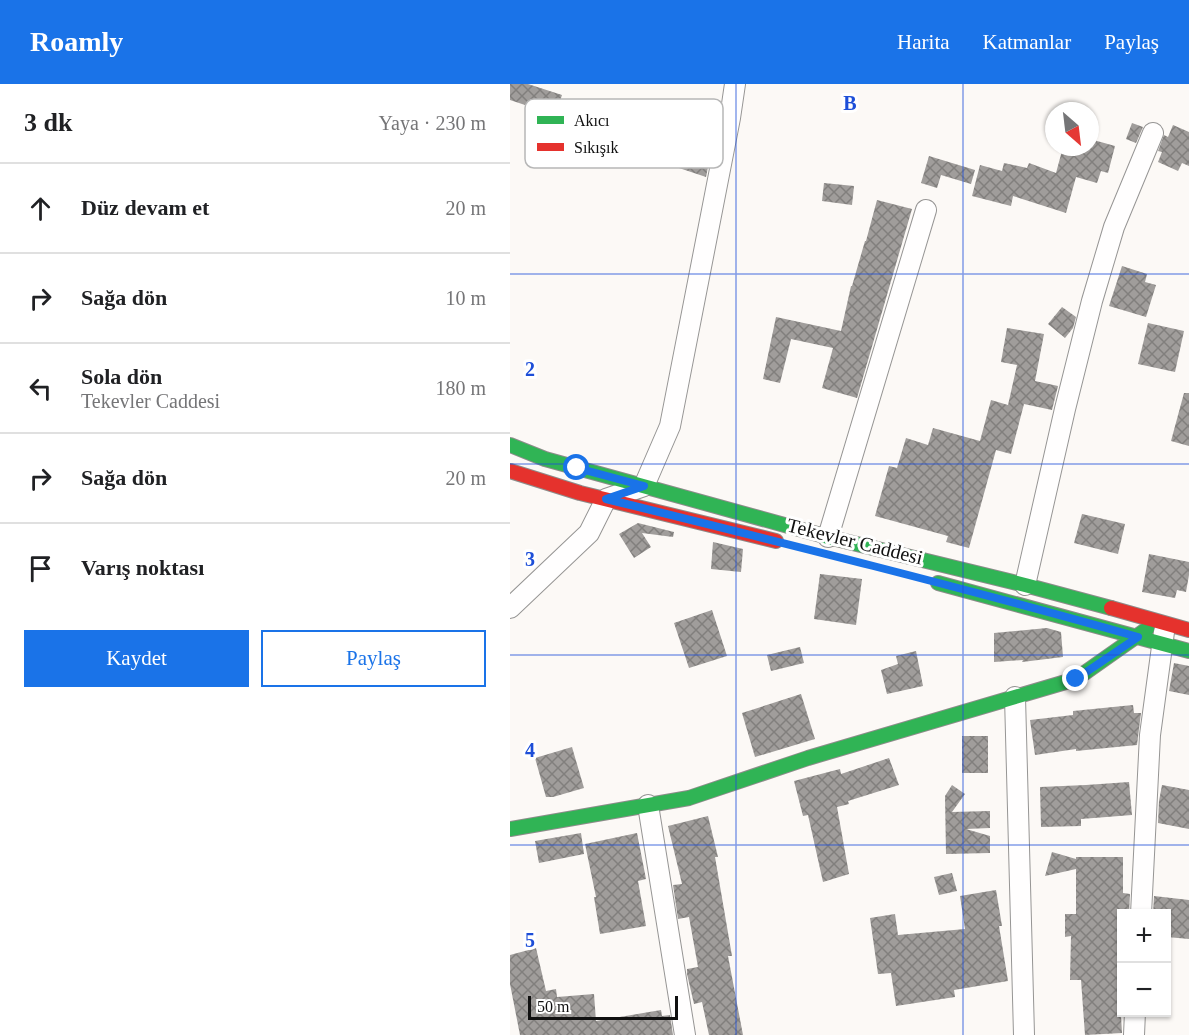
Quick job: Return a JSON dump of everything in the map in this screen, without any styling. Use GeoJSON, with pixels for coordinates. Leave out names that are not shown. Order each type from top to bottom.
{"type":"FeatureCollection","features":[{"type":"Feature","properties":{"kind":"street"},"geometry":{"type":"LineString","coordinates":[[723,154],[735,84]]}},
{"type":"Feature","properties":{"kind":"street"},"geometry":{"type":"LineString","coordinates":[[1026,585],[1065,409],[1092,301],[1114,227],[1153,133]]}},
{"type":"Feature","properties":{"kind":"street"},"geometry":{"type":"LineString","coordinates":[[510,608],[589,533],[606,499],[644,486],[670,426],[720,168]]}},
{"type":"Feature","properties":{"kind":"street"},"geometry":{"type":"LineString","coordinates":[[828,537],[926,210]]}},
{"type":"Feature","properties":{"kind":"street"},"geometry":{"type":"LineString","coordinates":[[510,445],[545,459],[828,537],[1026,585],[1189,630]]}},
{"type":"Feature","properties":{"kind":"street","name":"Tekevler Caddesi"},"geometry":{"type":"LineString","coordinates":[[510,471],[561,488],[792,545]]}},
{"type":"Feature","properties":{"kind":"street","name":"Tekevler Caddesi"},"geometry":{"type":"LineString","coordinates":[[930,581],[1189,651]]}},
{"type":"Feature","properties":{"kind":"street"},"geometry":{"type":"LineString","coordinates":[[510,829],[689,798],[808,758],[1076,679],[1161,623]]}},
{"type":"Feature","properties":{"kind":"street"},"geometry":{"type":"LineString","coordinates":[[1141,909],[1150,735],[1161,644],[1161,623]]}},
{"type":"Feature","properties":{"kind":"street"},"geometry":{"type":"LineString","coordinates":[[1015,697],[1024,1035]]}},
{"type":"Feature","properties":{"kind":"street"},"geometry":{"type":"LineString","coordinates":[[648,805],[685,1035]]}},
{"type":"Feature","properties":{"kind":"street"},"geometry":{"type":"LineString","coordinates":[[1134,1035],[1135,1017]]}},
{"type":"Feature","properties":{"kind":"building"},"geometry":{"type":"Polygon","coordinates":[[[510,84],[528,84],[562,95],[561,99],[525,99],[525,105],[510,100],[510,84]]]}},
{"type":"Feature","properties":{"kind":"building"},"geometry":{"type":"Polygon","coordinates":[[[1132,123],[1143,127],[1136,143],[1126,139],[1132,123]]]}},
{"type":"Feature","properties":{"kind":"building"},"geometry":{"type":"Polygon","coordinates":[[[1173,125],[1189,132],[1189,166],[1182,163],[1178,171],[1158,162],[1162,152],[1158,151],[1164,135],[1168,137],[1173,125]]]}},
{"type":"Feature","properties":{"kind":"building"},"geometry":{"type":"Polygon","coordinates":[[[1099,142],[1115,146],[1108,173],[1101,171],[1097,183],[1076,177],[1066,213],[1013,196],[1011,206],[972,196],[980,165],[1002,171],[1004,163],[1027,168],[1029,163],[1056,173],[1061,156],[1099,156],[1099,142]]]}},
{"type":"Feature","properties":{"kind":"building"},"geometry":{"type":"Polygon","coordinates":[[[929,156],[975,170],[971,184],[941,175],[937,188],[921,183],[929,156]]]}},
{"type":"Feature","properties":{"kind":"building"},"geometry":{"type":"Polygon","coordinates":[[[679,168],[708,168],[706,177],[679,168]]]}},
{"type":"Feature","properties":{"kind":"building"},"geometry":{"type":"Polygon","coordinates":[[[824,183],[854,186],[852,205],[822,201],[824,183]]]}},
{"type":"Feature","properties":{"kind":"building"},"geometry":{"type":"Polygon","coordinates":[[[877,200],[912,209],[857,398],[822,388],[833,348],[791,339],[780,383],[763,379],[776,317],[841,331],[851,286],[877,200]]]}},
{"type":"Feature","properties":{"kind":"building"},"geometry":{"type":"Polygon","coordinates":[[[1122,266],[1147,274],[1145,282],[1156,285],[1146,317],[1109,306],[1122,266]]]}},
{"type":"Feature","properties":{"kind":"building"},"geometry":{"type":"Polygon","coordinates":[[[1062,307],[1076,317],[1073,328],[1065,338],[1048,324],[1062,307]]]}},
{"type":"Feature","properties":{"kind":"building"},"geometry":{"type":"Polygon","coordinates":[[[1148,323],[1184,331],[1175,372],[1138,364],[1148,323]]]}},
{"type":"Feature","properties":{"kind":"building"},"geometry":{"type":"Polygon","coordinates":[[[1007,328],[1044,334],[1035,381],[1058,386],[1052,410],[1024,404],[1011,454],[996,450],[969,548],[946,542],[948,536],[875,516],[889,466],[897,468],[906,438],[928,445],[933,428],[980,441],[991,400],[1008,405],[1017,365],[1001,362],[1007,328]]]}},
{"type":"Feature","properties":{"kind":"building"},"geometry":{"type":"Polygon","coordinates":[[[1184,393],[1189,393],[1189,446],[1171,441],[1184,393]]]}},
{"type":"Feature","properties":{"kind":"building"},"geometry":{"type":"Polygon","coordinates":[[[1082,514],[1125,524],[1118,554],[1074,543],[1082,514]]]}},
{"type":"Feature","properties":{"kind":"building"},"geometry":{"type":"Polygon","coordinates":[[[638,523],[674,532],[673,537],[642,533],[651,547],[634,558],[619,534],[638,523]]]}},
{"type":"Feature","properties":{"kind":"building"},"geometry":{"type":"Polygon","coordinates":[[[713,542],[743,549],[741,572],[711,569],[713,542]]]}},
{"type":"Feature","properties":{"kind":"building"},"geometry":{"type":"Polygon","coordinates":[[[1149,554],[1189,562],[1186,592],[1177,590],[1175,598],[1142,592],[1149,554]]]}},
{"type":"Feature","properties":{"kind":"building"},"geometry":{"type":"Polygon","coordinates":[[[820,574],[862,579],[856,625],[814,619],[820,574]]]}},
{"type":"Feature","properties":{"kind":"building"},"geometry":{"type":"Polygon","coordinates":[[[712,610],[727,656],[689,668],[674,623],[712,610]]]}},
{"type":"Feature","properties":{"kind":"building"},"geometry":{"type":"Polygon","coordinates":[[[1047,628],[1061,632],[1063,657],[1022,662],[1023,660],[994,662],[994,633],[1047,628]]]}},
{"type":"Feature","properties":{"kind":"building"},"geometry":{"type":"Polygon","coordinates":[[[800,647],[804,663],[771,671],[767,655],[800,647]]]}},
{"type":"Feature","properties":{"kind":"building"},"geometry":{"type":"Polygon","coordinates":[[[916,651],[923,686],[887,694],[881,670],[898,664],[896,656],[916,651]]]}},
{"type":"Feature","properties":{"kind":"building"},"geometry":{"type":"Polygon","coordinates":[[[1174,663],[1189,666],[1189,695],[1169,691],[1174,663]]]}},
{"type":"Feature","properties":{"kind":"building"},"geometry":{"type":"Polygon","coordinates":[[[801,694],[815,739],[755,757],[742,713],[801,694]]]}},
{"type":"Feature","properties":{"kind":"building"},"geometry":{"type":"Polygon","coordinates":[[[1133,705],[1134,713],[1141,713],[1137,745],[1076,751],[1076,749],[1035,755],[1030,720],[1073,715],[1073,711],[1133,705]]]}},
{"type":"Feature","properties":{"kind":"building"},"geometry":{"type":"Polygon","coordinates":[[[962,736],[988,736],[988,773],[962,773],[962,736]]]}},
{"type":"Feature","properties":{"kind":"building"},"geometry":{"type":"Polygon","coordinates":[[[572,747],[584,788],[546,797],[535,758],[572,747]]]}},
{"type":"Feature","properties":{"kind":"building"},"geometry":{"type":"Polygon","coordinates":[[[889,758],[899,785],[848,801],[849,804],[837,807],[849,874],[823,882],[808,815],[803,816],[794,781],[840,769],[841,774],[889,758]]]}},
{"type":"Feature","properties":{"kind":"building"},"geometry":{"type":"Polygon","coordinates":[[[1129,782],[1132,815],[1081,819],[1081,826],[1041,827],[1040,787],[1129,782]]]}},
{"type":"Feature","properties":{"kind":"building"},"geometry":{"type":"Polygon","coordinates":[[[952,785],[965,794],[952,812],[990,811],[990,828],[966,829],[990,836],[990,853],[946,854],[945,796],[952,785]]]}},
{"type":"Feature","properties":{"kind":"building"},"geometry":{"type":"Polygon","coordinates":[[[1162,785],[1189,790],[1189,829],[1158,823],[1162,785]]]}},
{"type":"Feature","properties":{"kind":"building"},"geometry":{"type":"Polygon","coordinates":[[[708,816],[718,857],[715,857],[732,956],[728,956],[743,1035],[709,1035],[702,1002],[694,1004],[687,974],[687,969],[698,967],[689,917],[678,919],[673,885],[682,884],[668,826],[708,816]]]}},
{"type":"Feature","properties":{"kind":"building"},"geometry":{"type":"Polygon","coordinates":[[[581,833],[584,854],[539,863],[535,841],[581,833]]]}},
{"type":"Feature","properties":{"kind":"building"},"geometry":{"type":"Polygon","coordinates":[[[637,833],[646,879],[638,881],[646,926],[600,934],[594,897],[596,897],[585,844],[637,833]]]}},
{"type":"Feature","properties":{"kind":"building"},"geometry":{"type":"Polygon","coordinates":[[[1052,852],[1076,859],[1076,857],[1123,857],[1123,893],[1130,894],[1129,909],[1117,909],[1117,1017],[1121,1017],[1122,1033],[1085,1035],[1081,980],[1070,980],[1071,936],[1065,937],[1065,914],[1076,914],[1076,869],[1045,876],[1052,852]]]}},
{"type":"Feature","properties":{"kind":"building"},"geometry":{"type":"Polygon","coordinates":[[[952,873],[957,891],[939,895],[934,877],[952,873]]]}},
{"type":"Feature","properties":{"kind":"building"},"geometry":{"type":"Polygon","coordinates":[[[996,890],[1008,981],[954,990],[955,997],[896,1006],[891,973],[878,974],[870,918],[895,914],[898,935],[965,929],[960,896],[996,890]]]}},
{"type":"Feature","properties":{"kind":"building"},"geometry":{"type":"Polygon","coordinates":[[[1154,896],[1189,900],[1189,939],[1171,937],[1171,909],[1153,909],[1154,896]]]}},
{"type":"Feature","properties":{"kind":"building"},"geometry":{"type":"Polygon","coordinates":[[[536,948],[546,991],[556,989],[557,997],[594,994],[596,1021],[661,1010],[662,1016],[670,1015],[673,1035],[520,1035],[510,984],[510,955],[536,948]]]}},
{"type":"Feature","properties":{"kind":"traffic: fast"},"geometry":{"type":"LineString","coordinates":[[510,445],[545,459],[828,537],[1111,608]]}},
{"type":"Feature","properties":{"kind":"traffic: fast"},"geometry":{"type":"LineString","coordinates":[[938,583],[1189,651]]}},
{"type":"Feature","properties":{"kind":"traffic: fast"},"geometry":{"type":"LineString","coordinates":[[510,829],[689,798],[808,758],[1076,679],[1147,629]]}},
{"type":"Feature","properties":{"kind":"traffic: jam"},"geometry":{"type":"LineString","coordinates":[[510,471],[580,493],[776,541]]}},
{"type":"Feature","properties":{"kind":"traffic: jam"},"geometry":{"type":"LineString","coordinates":[[1111,608],[1189,630]]}},
{"type":"Feature","properties":{"kind":"route"},"geometry":{"type":"LineString","coordinates":[[577,468],[644,486],[606,499],[838,556],[1138,637],[1076,679]]}}]}
